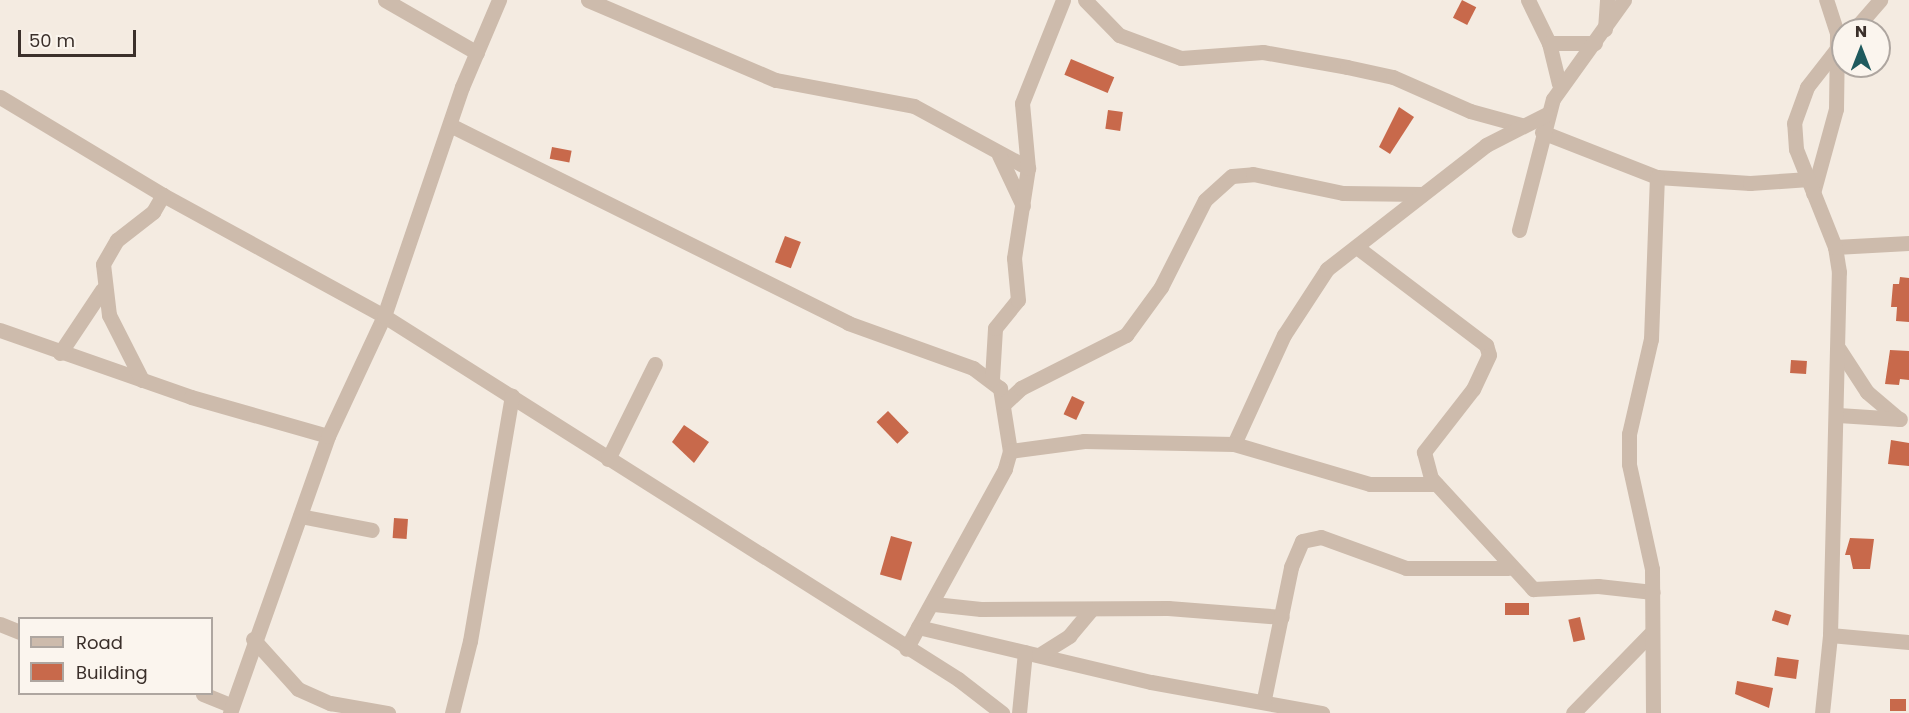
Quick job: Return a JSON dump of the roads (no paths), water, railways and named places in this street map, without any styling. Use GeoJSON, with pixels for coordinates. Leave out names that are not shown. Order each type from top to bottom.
{"type":"FeatureCollection","features":[{"type":"Feature","properties":{"kind":"street"},"geometry":{"type":"LineString","coordinates":[[385,0],[477,53]]}},
{"type":"Feature","properties":{"kind":"street"},"geometry":{"type":"LineString","coordinates":[[206,695],[231,709],[253,639],[328,436],[384,316],[450,125],[500,0]]}},
{"type":"Feature","properties":{"kind":"street"},"geometry":{"type":"LineString","coordinates":[[588,0],[776,80],[914,106],[999,155],[1028,168]]}},
{"type":"Feature","properties":{"kind":"street"},"geometry":{"type":"LineString","coordinates":[[906,649],[934,604],[1010,451],[1006,402],[992,379],[995,328],[1018,300],[1014,258],[1028,168],[1022,103],[1063,0]]}},
{"type":"Feature","properties":{"kind":"street"},"geometry":{"type":"LineString","coordinates":[[1085,0],[1119,35],[1168,54],[1263,52],[1347,67],[1393,77],[1470,111],[1521,125]]}},
{"type":"Feature","properties":{"kind":"street"},"geometry":{"type":"LineString","coordinates":[[1528,0],[1549,43],[1559,84]]}},
{"type":"Feature","properties":{"kind":"street"},"geometry":{"type":"LineString","coordinates":[[1605,29],[1607,0]]}},
{"type":"Feature","properties":{"kind":"street"},"geometry":{"type":"LineString","coordinates":[[1520,230],[1542,132],[1559,84],[1595,43],[1624,0]]}},
{"type":"Feature","properties":{"kind":"street"},"geometry":{"type":"LineString","coordinates":[[1826,0],[1834,18]]}},
{"type":"Feature","properties":{"kind":"street"},"geometry":{"type":"LineString","coordinates":[[1864,18],[1880,0]]}},
{"type":"Feature","properties":{"kind":"street"},"geometry":{"type":"LineString","coordinates":[[1549,43],[1595,43]]}},
{"type":"Feature","properties":{"kind":"street"},"geometry":{"type":"LineString","coordinates":[[1822,713],[1830,635],[1838,415],[1835,247],[1796,149],[1794,123],[1807,87],[1831,56]]}},
{"type":"Feature","properties":{"kind":"street"},"geometry":{"type":"LineString","coordinates":[[1811,186],[1836,109],[1837,78]]}},
{"type":"Feature","properties":{"kind":"street"},"geometry":{"type":"LineString","coordinates":[[0,98],[163,195],[384,316],[906,649],[958,679],[1002,713]]}},
{"type":"Feature","properties":{"kind":"street"},"geometry":{"type":"LineString","coordinates":[[1234,444],[1317,280],[1423,194],[1521,125],[1547,114]]}},
{"type":"Feature","properties":{"kind":"street"},"geometry":{"type":"LineString","coordinates":[[450,125],[848,323],[992,379]]}},
{"type":"Feature","properties":{"kind":"street"},"geometry":{"type":"LineString","coordinates":[[1542,132],[1657,177],[1811,186]]}},
{"type":"Feature","properties":{"kind":"street"},"geometry":{"type":"LineString","coordinates":[[999,155],[1023,206]]}},
{"type":"Feature","properties":{"kind":"street"},"geometry":{"type":"LineString","coordinates":[[1006,402],[1021,388],[1126,335],[1161,287],[1205,200],[1232,176],[1253,174],[1343,192],[1423,194]]}},
{"type":"Feature","properties":{"kind":"street"},"geometry":{"type":"LineString","coordinates":[[1653,713],[1650,634],[1653,592],[1649,546],[1629,464],[1629,435],[1651,339],[1657,177]]}},
{"type":"Feature","properties":{"kind":"street"},"geometry":{"type":"LineString","coordinates":[[60,353],[102,290],[108,251],[153,212],[163,195]]}},
{"type":"Feature","properties":{"kind":"street"},"geometry":{"type":"LineString","coordinates":[[1835,247],[1909,243]]}},
{"type":"Feature","properties":{"kind":"street"},"geometry":{"type":"LineString","coordinates":[[1358,248],[1486,345],[1489,355],[1473,389],[1424,452],[1424,467],[1508,568],[1539,591],[1591,585],[1653,592]]}},
{"type":"Feature","properties":{"kind":"street"},"geometry":{"type":"LineString","coordinates":[[102,290],[142,380]]}},
{"type":"Feature","properties":{"kind":"street"},"geometry":{"type":"LineString","coordinates":[[0,330],[142,380],[328,436]]}},
{"type":"Feature","properties":{"kind":"street"},"geometry":{"type":"LineString","coordinates":[[1838,346],[1868,392],[1904,419]]}},
{"type":"Feature","properties":{"kind":"street"},"geometry":{"type":"LineString","coordinates":[[608,459],[655,364]]}},
{"type":"Feature","properties":{"kind":"street"},"geometry":{"type":"LineString","coordinates":[[452,713],[472,630],[512,396]]}},
{"type":"Feature","properties":{"kind":"street"},"geometry":{"type":"LineString","coordinates":[[1838,415],[1904,419]]}},
{"type":"Feature","properties":{"kind":"street"},"geometry":{"type":"LineString","coordinates":[[1010,451],[1084,441],[1234,444],[1370,484],[1436,484]]}},
{"type":"Feature","properties":{"kind":"street"},"geometry":{"type":"LineString","coordinates":[[300,516],[372,530]]}},
{"type":"Feature","properties":{"kind":"street"},"geometry":{"type":"LineString","coordinates":[[1264,699],[1295,553],[1310,537],[1406,568],[1508,568]]}},
{"type":"Feature","properties":{"kind":"street"},"geometry":{"type":"LineString","coordinates":[[934,604],[981,609],[1168,608],[1282,617]]}},
{"type":"Feature","properties":{"kind":"street"},"geometry":{"type":"LineString","coordinates":[[1032,653],[1069,636],[1092,609]]}},
{"type":"Feature","properties":{"kind":"street"},"geometry":{"type":"LineString","coordinates":[[0,624],[18,632]]}},
{"type":"Feature","properties":{"kind":"street"},"geometry":{"type":"LineString","coordinates":[[918,627],[1151,682],[1264,699],[1322,713]]}},
{"type":"Feature","properties":{"kind":"street"},"geometry":{"type":"LineString","coordinates":[[1573,713],[1650,634]]}},
{"type":"Feature","properties":{"kind":"street"},"geometry":{"type":"LineString","coordinates":[[1830,635],[1909,642]]}},
{"type":"Feature","properties":{"kind":"street"},"geometry":{"type":"LineString","coordinates":[[253,639],[298,689],[330,703],[388,713]]}},
{"type":"Feature","properties":{"kind":"street"},"geometry":{"type":"LineString","coordinates":[[1019,713],[1032,653]]}}]}
